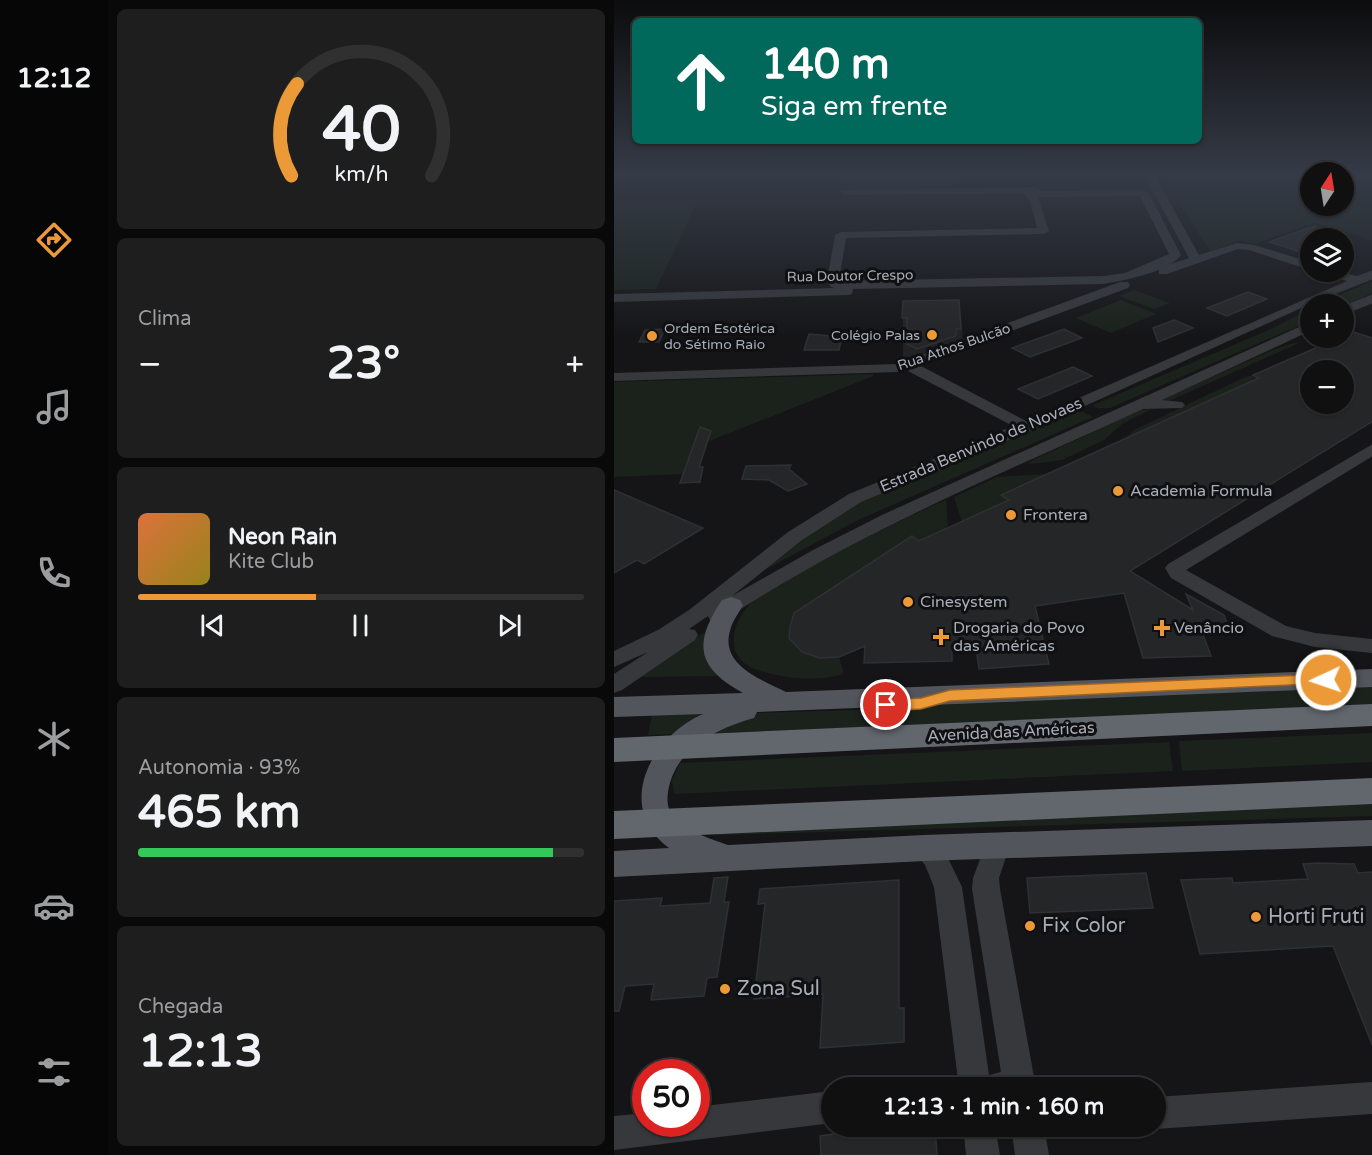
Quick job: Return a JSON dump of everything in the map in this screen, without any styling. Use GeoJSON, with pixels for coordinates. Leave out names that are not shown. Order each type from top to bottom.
{"type":"FeatureCollection","features":[{"type":"Feature","properties":{"kind":"highway","name":"Avenida das Américas"},"geometry":{"type":"LineString","coordinates":[[614,750],[1373,716]]}},
{"type":"Feature","properties":{"kind":"highway"},"geometry":{"type":"LineString","coordinates":[[614,825],[1373,791]]}},
{"type":"Feature","properties":{"kind":"main road"},"geometry":{"type":"LineString","coordinates":[[731,605],[716,632],[714,645],[718,658],[746,683],[784,702]]}},
{"type":"Feature","properties":{"kind":"main road"},"geometry":{"type":"LineString","coordinates":[[614,707],[950,696],[1373,678]]}},
{"type":"Feature","properties":{"kind":"main road"},"geometry":{"type":"LineString","coordinates":[[726,858],[686,843],[660,822],[653,803],[653,791],[659,772],[676,748],[697,729],[743,711],[904,705],[950,696]]}},
{"type":"Feature","properties":{"kind":"main road"},"geometry":{"type":"LineString","coordinates":[[614,864],[924,848],[1373,833]]}},
{"type":"Feature","properties":{"kind":"street"},"geometry":{"type":"LineString","coordinates":[[1043,230],[841,235],[833,281],[835,284],[843,285],[1103,280],[1128,276],[1174,258],[1175,252],[1163,230]]}},
{"type":"Feature","properties":{"kind":"street"},"geometry":{"type":"LineString","coordinates":[[1183,230],[1199,255]]}},
{"type":"Feature","properties":{"kind":"street","name":"Rua Athos Bulcão"},"geometry":{"type":"LineString","coordinates":[[614,377],[887,369],[908,365],[1117,288],[1199,255],[1244,246],[1300,263]]}},
{"type":"Feature","properties":{"kind":"street","name":"Estrada Benvindo de Novaes"},"geometry":{"type":"LineString","coordinates":[[614,660],[665,635],[696,615],[795,536],[856,498],[1026,427],[1373,274]]}},
{"type":"Feature","properties":{"kind":"street","name":"Rua Doutor Crespo"},"geometry":{"type":"LineString","coordinates":[[614,298],[1087,286],[1117,288]]}},
{"type":"Feature","properties":{"kind":"street"},"geometry":{"type":"LineString","coordinates":[[1354,306],[1373,298]]}},
{"type":"Feature","properties":{"kind":"street","name":"Estrada Benvindo de Novaes"},"geometry":{"type":"LineString","coordinates":[[614,686],[731,605],[784,572],[843,541],[1300,331]]}},
{"type":"Feature","properties":{"kind":"street"},"geometry":{"type":"LineString","coordinates":[[908,365],[1026,427]]}},
{"type":"Feature","properties":{"kind":"street"},"geometry":{"type":"LineString","coordinates":[[1087,400],[1091,409],[1121,412]]}},
{"type":"Feature","properties":{"kind":"street"},"geometry":{"type":"LineString","coordinates":[[1140,404],[1177,405]]}},
{"type":"Feature","properties":{"kind":"street"},"geometry":{"type":"LineString","coordinates":[[1373,449],[1177,566],[1175,571],[1279,631],[1315,640],[1373,646]]}},
{"type":"Feature","properties":{"kind":"street"},"geometry":{"type":"LineString","coordinates":[[998,845],[986,878],[986,889],[1011,1077]]}},
{"type":"Feature","properties":{"kind":"street"},"geometry":{"type":"LineString","coordinates":[[924,848],[935,858],[942,870],[947,887],[973,1077]]}},
{"type":"Feature","properties":{"kind":"street"},"geometry":{"type":"LineString","coordinates":[[1166,1112],[1373,1098]]}},
{"type":"Feature","properties":{"kind":"street"},"geometry":{"type":"LineString","coordinates":[[710,1121],[821,1108]]}},
{"type":"Feature","properties":{"kind":"street"},"geometry":{"type":"LineString","coordinates":[[614,1133],[632,1131]]}},
{"type":"Feature","properties":{"kind":"street"},"geometry":{"type":"LineString","coordinates":[[981,1137],[983,1155]]}},
{"type":"Feature","properties":{"kind":"street"},"geometry":{"type":"LineString","coordinates":[[1029,1137],[1032,1155]]}},
{"type":"Feature","properties":{"kind":"shaded area"},"geometry":{"type":"Polygon","coordinates":[[[614,230],[684,230],[656,289],[614,290],[614,230]]]}},
{"type":"Feature","properties":{"kind":"shaded area"},"geometry":{"type":"Polygon","coordinates":[[[1196,230],[1295,230],[1255,244],[1240,240],[1210,251],[1196,230]]]}},
{"type":"Feature","properties":{"kind":"shaded area"},"geometry":{"type":"Polygon","coordinates":[[[1354,230],[1372,230],[1372,240],[1354,235],[1354,230]]]}},
{"type":"Feature","properties":{"kind":"shaded area"},"geometry":{"type":"Polygon","coordinates":[[[1372,281],[1372,293],[1354,302],[1354,294],[1342,294],[1372,281]]]}},
{"type":"Feature","properties":{"kind":"shaded area"},"geometry":{"type":"Polygon","coordinates":[[[1134,290],[1170,303],[1154,309],[1119,296],[1134,290]]]}},
{"type":"Feature","properties":{"kind":"shaded area","name":"Colégio Palas"},"geometry":{"type":"Polygon","coordinates":[[[959,300],[963,340],[903,360],[903,301],[959,300]]]}},
{"type":"Feature","properties":{"kind":"shaded area"},"geometry":{"type":"Polygon","coordinates":[[[1121,300],[1156,314],[1111,333],[1076,318],[1121,300]]]}},
{"type":"Feature","properties":{"kind":"shaded area"},"geometry":{"type":"Polygon","coordinates":[[[1300,314],[1300,325],[1110,408],[1096,408],[1093,405],[1273,328],[1300,314]]]}},
{"type":"Feature","properties":{"kind":"shaded area"},"geometry":{"type":"Polygon","coordinates":[[[1299,343],[1169,401],[1161,400],[1275,349],[1299,343]]]}},
{"type":"Feature","properties":{"kind":"shaded area"},"geometry":{"type":"Polygon","coordinates":[[[873,374],[873,376],[692,448],[683,474],[614,477],[614,382],[873,374]]]}},
{"type":"Feature","properties":{"kind":"shaded area"},"geometry":{"type":"Polygon","coordinates":[[[1253,375],[1259,378],[1126,438],[1134,430],[1253,375]]]}},
{"type":"Feature","properties":{"kind":"shaded area"},"geometry":{"type":"Polygon","coordinates":[[[1077,409],[1093,417],[858,520],[761,572],[806,532],[847,506],[1077,409]]]}},
{"type":"Feature","properties":{"kind":"shaded area"},"geometry":{"type":"Polygon","coordinates":[[[1152,409],[1122,424],[1104,440],[1062,460],[1030,464],[1029,462],[1140,410],[1152,409]]]}},
{"type":"Feature","properties":{"kind":"shaded area"},"geometry":{"type":"Polygon","coordinates":[[[1047,474],[1002,495],[1009,500],[962,522],[954,497],[997,477],[1047,474]]]}},
{"type":"Feature","properties":{"kind":"shaded area"},"geometry":{"type":"Polygon","coordinates":[[[946,500],[948,528],[919,541],[912,536],[794,613],[790,638],[806,653],[823,658],[839,657],[844,674],[812,679],[790,677],[754,669],[740,659],[734,646],[735,629],[742,614],[757,598],[794,575],[946,500]]]}},
{"type":"Feature","properties":{"kind":"shaded area"},"geometry":{"type":"Polygon","coordinates":[[[705,632],[708,662],[717,676],[641,677],[705,632]]]}},
{"type":"Feature","properties":{"kind":"shaded area"},"geometry":{"type":"Polygon","coordinates":[[[1372,686],[1372,705],[703,734],[756,713],[895,709],[931,702],[1372,686]]]}},
{"type":"Feature","properties":{"kind":"shaded area"},"geometry":{"type":"Polygon","coordinates":[[[728,706],[674,734],[648,735],[653,710],[728,706]]]}},
{"type":"Feature","properties":{"kind":"shaded area"},"geometry":{"type":"Polygon","coordinates":[[[1372,733],[1372,762],[1182,771],[1179,741],[1372,733]]]}},
{"type":"Feature","properties":{"kind":"shaded area"},"geometry":{"type":"Polygon","coordinates":[[[1169,742],[1173,771],[674,794],[672,780],[680,763],[1169,742]]]}},
{"type":"Feature","properties":{"kind":"shaded area"},"geometry":{"type":"Polygon","coordinates":[[[1373,802],[1372,816],[718,835],[701,827],[1373,802]]]}},
{"type":"Feature","properties":{"kind":"building"},"geometry":{"type":"Polygon","coordinates":[[[1300,231],[1300,252],[1269,242],[1300,231]]]}},
{"type":"Feature","properties":{"kind":"building"},"geometry":{"type":"Polygon","coordinates":[[[1248,292],[1267,299],[1227,316],[1207,308],[1248,292]]]}},
{"type":"Feature","properties":{"kind":"building","name":"Colégio Palas"},"geometry":{"type":"Polygon","coordinates":[[[959,300],[961,329],[956,329],[956,336],[917,349],[907,344],[907,318],[902,318],[903,301],[959,300]]]}},
{"type":"Feature","properties":{"kind":"building"},"geometry":{"type":"Polygon","coordinates":[[[1174,320],[1193,328],[1158,342],[1153,328],[1174,320]]]}},
{"type":"Feature","properties":{"kind":"building","name":"Ordem Esotérica do Sétimo Raio"},"geometry":{"type":"Polygon","coordinates":[[[665,329],[659,342],[639,342],[645,330],[665,329]]]}},
{"type":"Feature","properties":{"kind":"building"},"geometry":{"type":"Polygon","coordinates":[[[1064,329],[1082,338],[1030,357],[1012,348],[1064,329]]]}},
{"type":"Feature","properties":{"kind":"building"},"geometry":{"type":"Polygon","coordinates":[[[1354,332],[1373,338],[1373,421],[1130,571],[1193,610],[1186,594],[1224,615],[1230,631],[1202,632],[1211,656],[1143,658],[1124,593],[1035,606],[1049,664],[979,669],[976,647],[952,647],[952,661],[864,663],[865,646],[839,657],[820,658],[802,652],[789,638],[794,613],[912,536],[919,541],[1009,500],[1001,495],[1259,378],[1253,375],[1316,348],[1354,348],[1354,332]]]}},
{"type":"Feature","properties":{"kind":"building"},"geometry":{"type":"Polygon","coordinates":[[[809,334],[842,337],[839,350],[804,350],[809,334]]]}},
{"type":"Feature","properties":{"kind":"building"},"geometry":{"type":"Polygon","coordinates":[[[1073,367],[1092,376],[1038,399],[1018,389],[1073,367]]]}},
{"type":"Feature","properties":{"kind":"building"},"geometry":{"type":"Polygon","coordinates":[[[700,427],[711,431],[699,467],[703,467],[700,482],[680,483],[700,427]]]}},
{"type":"Feature","properties":{"kind":"building"},"geometry":{"type":"Polygon","coordinates":[[[791,465],[789,469],[807,484],[788,491],[769,480],[742,479],[746,466],[791,465]]]}},
{"type":"Feature","properties":{"kind":"building"},"geometry":{"type":"Polygon","coordinates":[[[614,490],[703,528],[644,564],[637,560],[614,573],[614,490]]]}},
{"type":"Feature","properties":{"kind":"building"},"geometry":{"type":"Polygon","coordinates":[[[1303,864],[1354,864],[1358,873],[1373,872],[1373,1047],[1333,946],[1200,954],[1181,880],[1232,878],[1233,883],[1308,879],[1303,864]]]}},
{"type":"Feature","properties":{"kind":"building"},"geometry":{"type":"Polygon","coordinates":[[[1146,873],[1153,908],[1030,913],[1027,878],[1146,873]]]}},
{"type":"Feature","properties":{"kind":"building"},"geometry":{"type":"Polygon","coordinates":[[[728,877],[724,902],[729,902],[717,977],[707,978],[704,996],[651,1000],[654,984],[625,986],[619,1011],[614,1011],[614,901],[662,898],[660,906],[710,903],[714,878],[728,877]]]}},
{"type":"Feature","properties":{"kind":"building"},"geometry":{"type":"Polygon","coordinates":[[[899,880],[899,1008],[904,1008],[904,1042],[820,1048],[823,994],[754,999],[765,903],[758,904],[760,889],[899,880]]]}},
{"type":"Feature","properties":{"kind":"building"},"geometry":{"type":"Polygon","coordinates":[[[820,1136],[936,1137],[937,1155],[821,1155],[820,1136]]]}},
{"type":"Feature","properties":{"kind":"place","name":"Colégio Palas"},"geometry":{"type":"Point","coordinates":[932,335]}},
{"type":"Feature","properties":{"kind":"place","name":"Ordem Esotérica do Sétimo Raio"},"geometry":{"type":"Point","coordinates":[652,336]}},
{"type":"Feature","properties":{"kind":"place","name":"Academia Formula"},"geometry":{"type":"Point","coordinates":[1118,491]}},
{"type":"Feature","properties":{"kind":"place","name":"Frontera"},"geometry":{"type":"Point","coordinates":[1011,515]}},
{"type":"Feature","properties":{"kind":"place","name":"Cinesystem"},"geometry":{"type":"Point","coordinates":[908,602]}},
{"type":"Feature","properties":{"kind":"place","name":"Venâncio"},"geometry":{"type":"Point","coordinates":[1162,628]}},
{"type":"Feature","properties":{"kind":"place","name":"Drogaria do Povo das Américas"},"geometry":{"type":"Point","coordinates":[941,637]}},
{"type":"Feature","properties":{"kind":"place","name":"Horti Fruti"},"geometry":{"type":"Point","coordinates":[1256,917]}},
{"type":"Feature","properties":{"kind":"place","name":"Fix Color"},"geometry":{"type":"Point","coordinates":[1030,926]}},
{"type":"Feature","properties":{"kind":"place","name":"Zona Sul"},"geometry":{"type":"Point","coordinates":[725,989]}},
{"type":"Feature","properties":{"kind":"route"},"geometry":{"type":"LineString","coordinates":[[886,705],[921,703],[950,696],[1326,680]]}}]}
